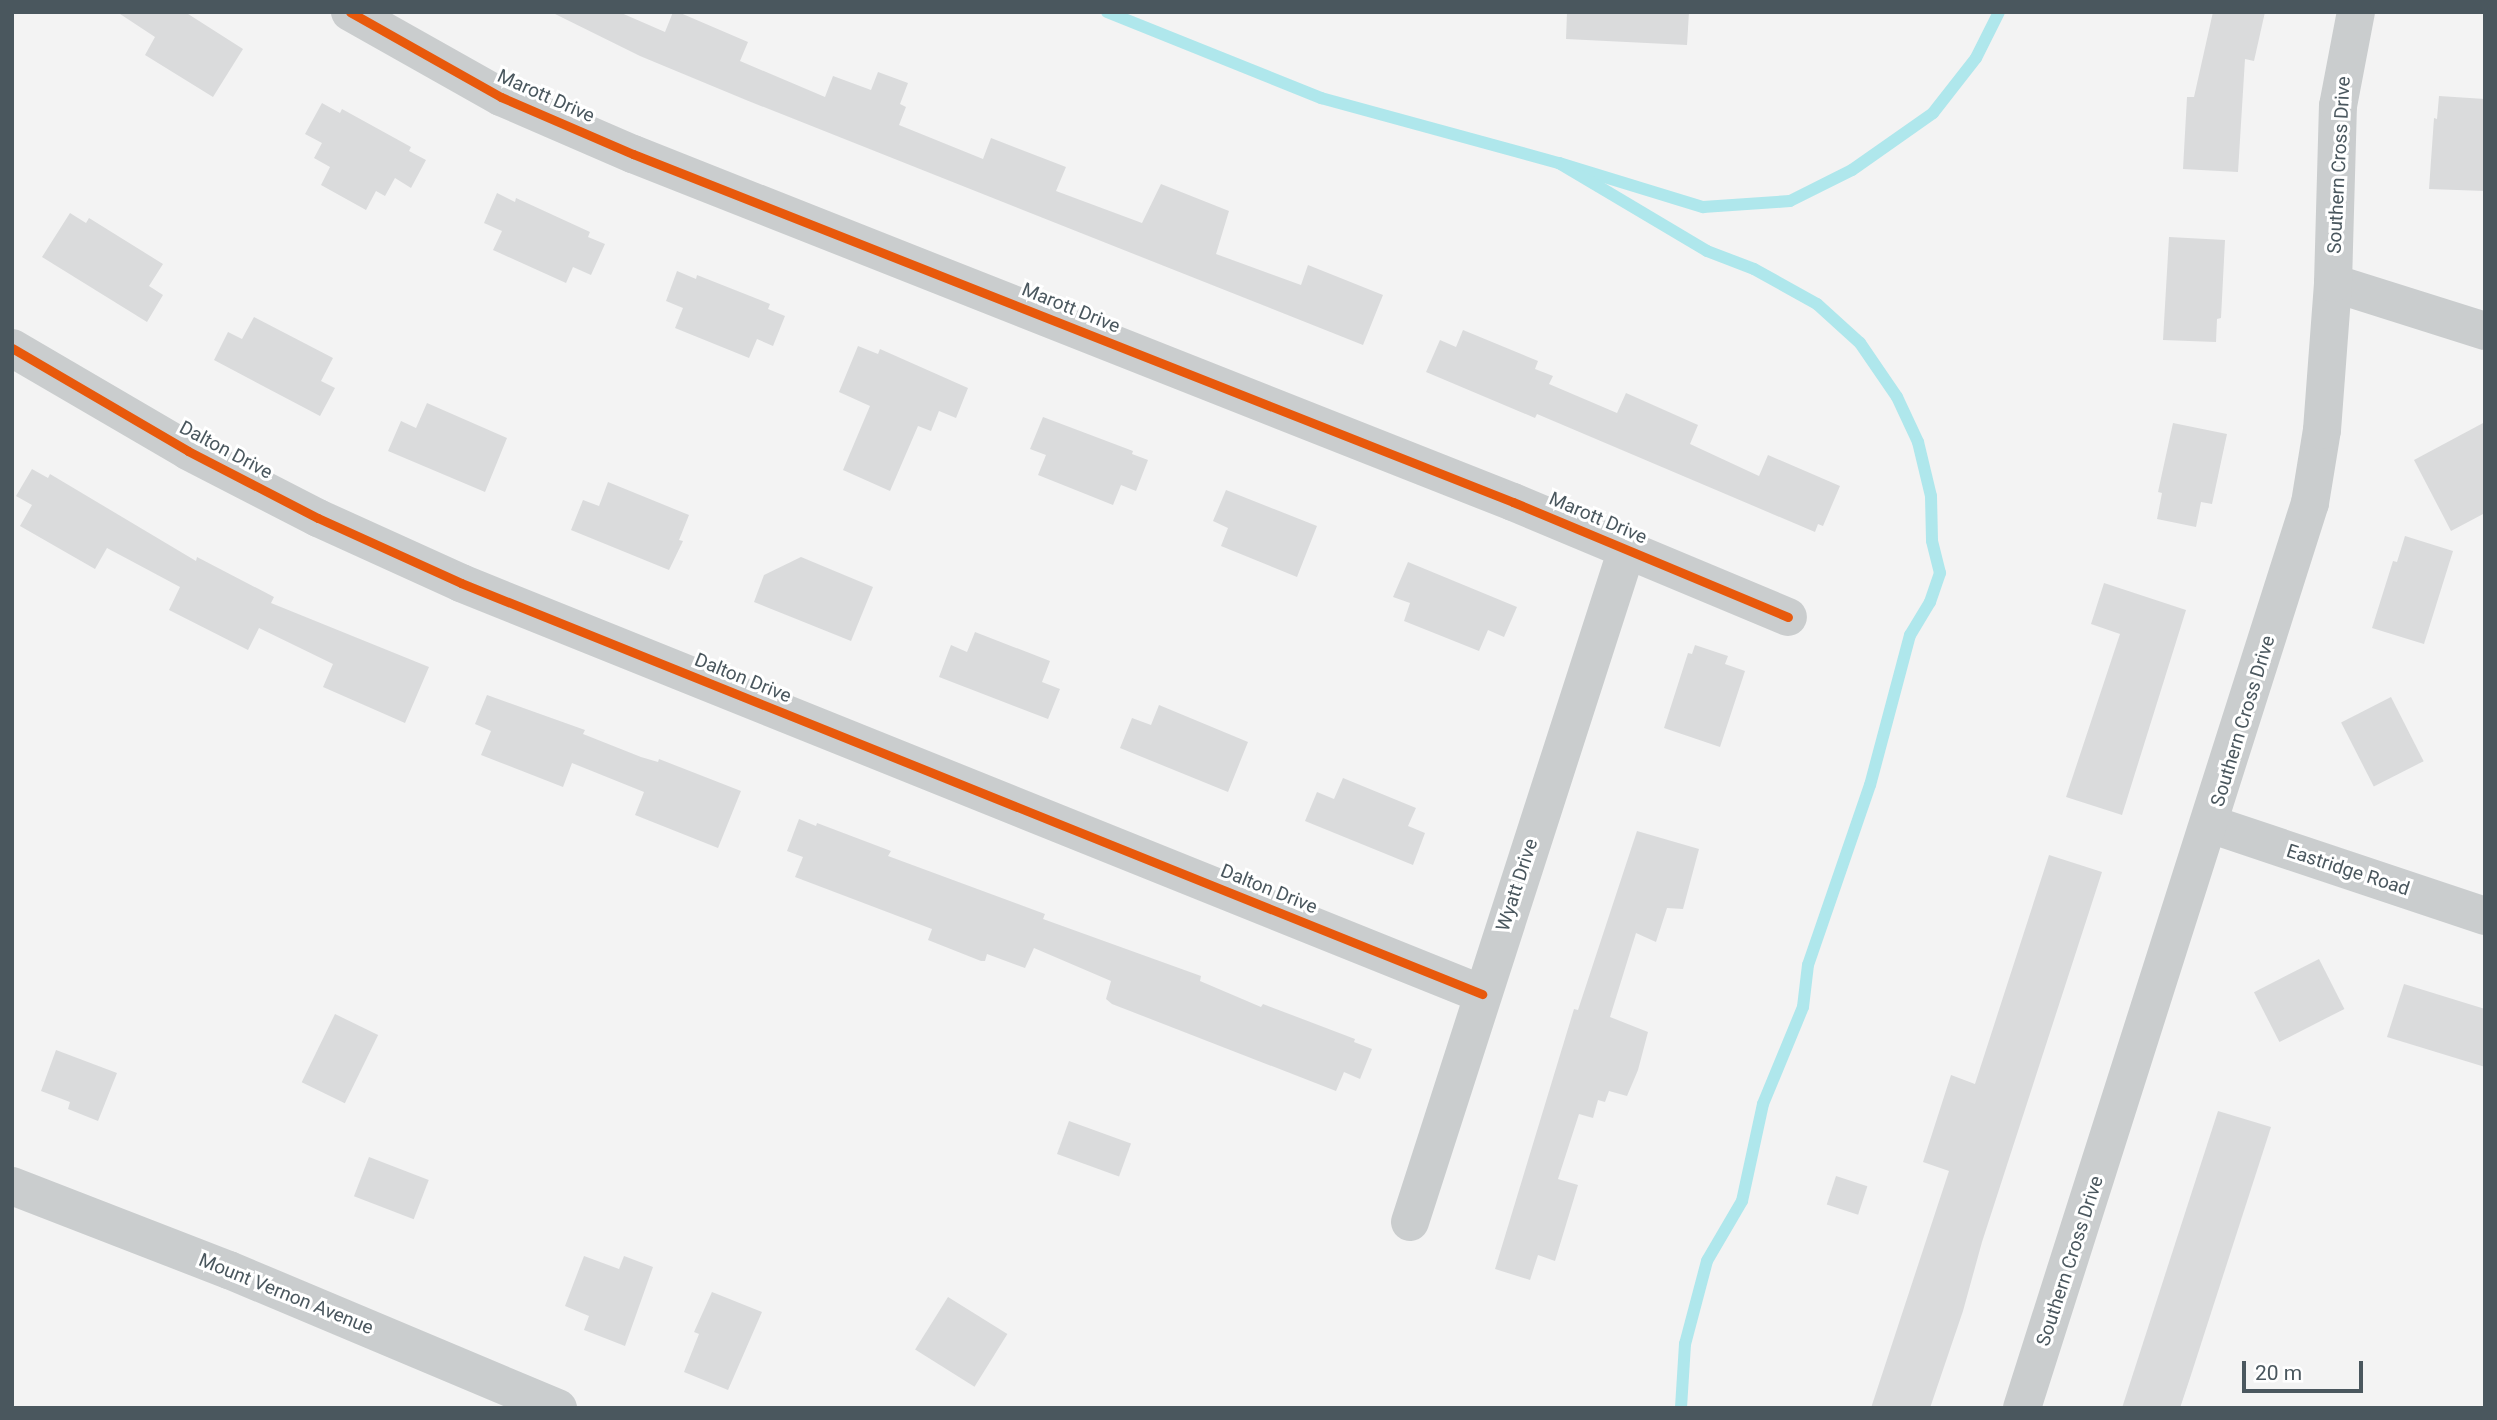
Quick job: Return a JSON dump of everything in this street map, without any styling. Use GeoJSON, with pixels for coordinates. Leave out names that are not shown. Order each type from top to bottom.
{"type":"FeatureCollection","features":[{"type":"Feature","properties":{"kind":"street","name":"Marott Drive"},"geometry":{"type":"LineString","coordinates":[[350,12],[501,97],[633,154],[1627,549],[1788,617]]}},
{"type":"Feature","properties":{"kind":"street","name":"Southern Cross Drive"},"geometry":{"type":"LineString","coordinates":[[2022,1408],[2310,503],[2322,430],[2333,282],[2338,106],[2356,12]]}},
{"type":"Feature","properties":{"kind":"street"},"geometry":{"type":"LineString","coordinates":[[2333,282],[2485,331]]}},
{"type":"Feature","properties":{"kind":"street","name":"Dalton Drive"},"geometry":{"type":"LineString","coordinates":[[12,348],[188,451],[318,518],[461,583],[1482,994]]}},
{"type":"Feature","properties":{"kind":"street","name":"Wyatt Drive"},"geometry":{"type":"LineString","coordinates":[[1410,1222],[1627,549]]}},
{"type":"Feature","properties":{"kind":"street","name":"Eastridge Road"},"geometry":{"type":"LineString","coordinates":[[2210,824],[2485,916]]}},
{"type":"Feature","properties":{"kind":"street","name":"Mount Vernon Avenue"},"geometry":{"type":"LineString","coordinates":[[12,1186],[229,1270],[558,1408]]}},
{"type":"Feature","properties":{"kind":"building"},"geometry":{"type":"Polygon","coordinates":[[[117,12],[185,12],[243,49],[213,97],[145,55],[155,37],[117,12]]]}},
{"type":"Feature","properties":{"kind":"building"},"geometry":{"type":"Polygon","coordinates":[[[551,12],[619,12],[665,32],[673,12],[678,12],[748,42],[740,61],[825,97],[833,76],[871,90],[878,72],[908,83],[900,104],[906,107],[899,125],[983,159],[991,138],[1066,167],[1056,191],[1142,223],[1161,184],[1229,211],[1216,254],[1301,285],[1308,265],[1383,295],[1363,345],[746,100],[640,56],[551,12]]]}},
{"type":"Feature","properties":{"kind":"building"},"geometry":{"type":"Polygon","coordinates":[[[1567,12],[1689,12],[1687,45],[1566,39],[1567,12]]]}},
{"type":"Feature","properties":{"kind":"building"},"geometry":{"type":"Polygon","coordinates":[[[2213,12],[2265,12],[2254,61],[2245,59],[2238,172],[2183,169],[2187,97],[2194,97],[2213,12]]]}},
{"type":"Feature","properties":{"kind":"building"},"geometry":{"type":"Polygon","coordinates":[[[2439,96],[2485,99],[2485,191],[2429,189],[2434,118],[2437,119],[2439,96]]]}},
{"type":"Feature","properties":{"kind":"building"},"geometry":{"type":"Polygon","coordinates":[[[322,103],[340,113],[342,109],[411,147],[409,151],[426,160],[411,188],[395,178],[385,196],[376,191],[366,210],[321,185],[330,167],[314,158],[322,143],[305,134],[322,103]]]}},
{"type":"Feature","properties":{"kind":"building"},"geometry":{"type":"Polygon","coordinates":[[[497,193],[515,202],[516,198],[590,232],[588,237],[605,244],[591,275],[573,267],[566,283],[493,250],[502,231],[484,223],[497,193]]]}},
{"type":"Feature","properties":{"kind":"building"},"geometry":{"type":"Polygon","coordinates":[[[70,213],[86,223],[89,218],[163,264],[149,286],[163,295],[147,322],[42,257],[70,213]]]}},
{"type":"Feature","properties":{"kind":"building"},"geometry":{"type":"Polygon","coordinates":[[[2169,237],[2225,240],[2221,318],[2217,319],[2216,342],[2163,340],[2169,237]]]}},
{"type":"Feature","properties":{"kind":"building"},"geometry":{"type":"Polygon","coordinates":[[[677,271],[696,279],[697,275],[770,304],[768,309],[785,316],[773,346],[757,339],[749,358],[675,328],[683,308],[666,301],[677,271]]]}},
{"type":"Feature","properties":{"kind":"building"},"geometry":{"type":"Polygon","coordinates":[[[254,317],[333,358],[321,381],[335,388],[320,416],[214,360],[228,332],[242,339],[254,317]]]}},
{"type":"Feature","properties":{"kind":"building"},"geometry":{"type":"Polygon","coordinates":[[[1463,330],[1538,361],[1535,369],[1553,376],[1549,384],[1617,413],[1626,393],[1698,425],[1690,444],[1759,476],[1768,455],[1840,486],[1823,526],[1818,524],[1815,532],[1537,414],[1535,418],[1426,372],[1440,340],[1456,347],[1463,330]]]}},
{"type":"Feature","properties":{"kind":"building"},"geometry":{"type":"Polygon","coordinates":[[[858,346],[878,354],[880,349],[968,388],[956,418],[939,411],[931,431],[918,426],[890,491],[843,470],[870,406],[839,392],[858,346]]]}},
{"type":"Feature","properties":{"kind":"building"},"geometry":{"type":"Polygon","coordinates":[[[427,403],[507,438],[485,492],[388,451],[401,421],[416,428],[427,403]]]}},
{"type":"Feature","properties":{"kind":"building"},"geometry":{"type":"Polygon","coordinates":[[[1043,417],[1133,451],[1132,454],[1148,460],[1136,491],[1121,485],[1113,505],[1038,475],[1046,455],[1030,449],[1043,417]]]}},
{"type":"Feature","properties":{"kind":"building"},"geometry":{"type":"Polygon","coordinates":[[[2485,422],[2485,513],[2451,531],[2414,460],[2485,422]]]}},
{"type":"Feature","properties":{"kind":"building"},"geometry":{"type":"Polygon","coordinates":[[[2173,423],[2227,434],[2212,504],[2201,502],[2196,527],[2157,519],[2162,493],[2158,492],[2173,423]]]}},
{"type":"Feature","properties":{"kind":"building"},"geometry":{"type":"Polygon","coordinates":[[[32,469],[48,478],[50,474],[196,561],[197,557],[274,597],[271,603],[429,667],[405,723],[323,687],[333,664],[259,628],[248,650],[169,610],[180,587],[107,548],[95,569],[20,526],[32,505],[16,496],[32,469]]]}},
{"type":"Feature","properties":{"kind":"building"},"geometry":{"type":"Polygon","coordinates":[[[608,482],[689,515],[679,540],[683,541],[669,570],[571,530],[583,500],[599,506],[608,482]]]}},
{"type":"Feature","properties":{"kind":"building"},"geometry":{"type":"Polygon","coordinates":[[[1226,490],[1317,526],[1297,577],[1221,546],[1228,528],[1213,521],[1226,490]]]}},
{"type":"Feature","properties":{"kind":"building"},"geometry":{"type":"Polygon","coordinates":[[[2405,536],[2453,551],[2424,644],[2372,628],[2393,561],[2397,562],[2405,536]]]}},
{"type":"Feature","properties":{"kind":"building"},"geometry":{"type":"Polygon","coordinates":[[[801,557],[873,587],[851,641],[754,602],[764,575],[801,557]]]}},
{"type":"Feature","properties":{"kind":"building"},"geometry":{"type":"Polygon","coordinates":[[[1408,562],[1517,607],[1504,637],[1488,630],[1479,651],[1404,621],[1410,603],[1393,597],[1408,562]]]}},
{"type":"Feature","properties":{"kind":"building"},"geometry":{"type":"Polygon","coordinates":[[[2104,583],[2186,610],[2122,815],[2066,797],[2120,634],[2091,624],[2104,583]]]}},
{"type":"Feature","properties":{"kind":"building"},"geometry":{"type":"Polygon","coordinates":[[[975,632],[1050,661],[1042,682],[1060,689],[1048,719],[939,677],[951,645],[967,652],[975,632]]]}},
{"type":"Feature","properties":{"kind":"building"},"geometry":{"type":"Polygon","coordinates":[[[1695,645],[1728,656],[1725,664],[1745,671],[1720,747],[1664,728],[1688,653],[1692,654],[1695,645]]]}},
{"type":"Feature","properties":{"kind":"building"},"geometry":{"type":"Polygon","coordinates":[[[487,695],[585,730],[583,734],[641,757],[658,762],[659,759],[741,791],[718,848],[635,815],[644,792],[572,763],[563,787],[481,755],[491,731],[475,724],[487,695]]]}},
{"type":"Feature","properties":{"kind":"building"},"geometry":{"type":"Polygon","coordinates":[[[2391,697],[2424,761],[2374,787],[2341,722],[2391,697]]]}},
{"type":"Feature","properties":{"kind":"building"},"geometry":{"type":"Polygon","coordinates":[[[1159,705],[1248,742],[1228,792],[1120,748],[1132,718],[1151,725],[1159,705]]]}},
{"type":"Feature","properties":{"kind":"building"},"geometry":{"type":"Polygon","coordinates":[[[1343,778],[1416,808],[1408,826],[1425,833],[1413,865],[1305,821],[1317,792],[1334,799],[1343,778]]]}},
{"type":"Feature","properties":{"kind":"building"},"geometry":{"type":"Polygon","coordinates":[[[799,819],[816,826],[817,823],[891,851],[888,856],[1045,914],[1043,919],[1201,976],[1200,981],[1261,1007],[1263,1004],[1355,1039],[1354,1042],[1372,1049],[1360,1079],[1344,1072],[1336,1091],[1112,1004],[1106,999],[1111,981],[1034,948],[1025,968],[987,954],[985,961],[981,961],[928,940],[932,929],[795,877],[803,857],[787,851],[799,819]]]}},
{"type":"Feature","properties":{"kind":"building"},"geometry":{"type":"Polygon","coordinates":[[[1637,831],[1699,849],[1683,909],[1667,908],[1656,942],[1636,933],[1610,1017],[1648,1032],[1638,1070],[1627,1096],[1609,1091],[1605,1102],[1598,1100],[1593,1118],[1579,1114],[1558,1179],[1578,1185],[1555,1261],[1538,1255],[1530,1280],[1495,1269],[1574,1009],[1578,1010],[1637,831]]]}},
{"type":"Feature","properties":{"kind":"building"},"geometry":{"type":"Polygon","coordinates":[[[2049,855],[2102,872],[1982,1242],[1963,1311],[1930,1408],[1871,1408],[1949,1171],[1923,1162],[1951,1075],[1975,1084],[2049,855]]]}},
{"type":"Feature","properties":{"kind":"building"},"geometry":{"type":"Polygon","coordinates":[[[2319,959],[2344,1009],[2279,1042],[2254,992],[2319,959]]]}},
{"type":"Feature","properties":{"kind":"building"},"geometry":{"type":"Polygon","coordinates":[[[2404,984],[2485,1009],[2485,1067],[2387,1037],[2404,984]]]}},
{"type":"Feature","properties":{"kind":"building"},"geometry":{"type":"Polygon","coordinates":[[[335,1014],[378,1035],[345,1103],[302,1082],[335,1014]]]}},
{"type":"Feature","properties":{"kind":"building"},"geometry":{"type":"Polygon","coordinates":[[[56,1050],[117,1073],[98,1121],[68,1109],[70,1102],[41,1091],[56,1050]]]}},
{"type":"Feature","properties":{"kind":"building"},"geometry":{"type":"Polygon","coordinates":[[[2218,1111],[2271,1127],[2191,1375],[2180,1408],[2122,1408],[2218,1111]]]}},
{"type":"Feature","properties":{"kind":"building"},"geometry":{"type":"Polygon","coordinates":[[[1069,1121],[1131,1144],[1119,1176],[1057,1154],[1069,1121]]]}},
{"type":"Feature","properties":{"kind":"building"},"geometry":{"type":"Polygon","coordinates":[[[369,1157],[429,1180],[414,1219],[354,1196],[369,1157]]]}},
{"type":"Feature","properties":{"kind":"building"},"geometry":{"type":"Polygon","coordinates":[[[1836,1176],[1867,1186],[1858,1215],[1827,1205],[1836,1176]]]}},
{"type":"Feature","properties":{"kind":"building"},"geometry":{"type":"Polygon","coordinates":[[[584,1256],[619,1269],[624,1256],[653,1267],[625,1346],[584,1330],[589,1316],[565,1306],[584,1256]]]}},
{"type":"Feature","properties":{"kind":"building"},"geometry":{"type":"Polygon","coordinates":[[[712,1292],[762,1312],[728,1390],[684,1372],[699,1334],[694,1332],[712,1292]]]}},
{"type":"Feature","properties":{"kind":"building"},"geometry":{"type":"Polygon","coordinates":[[[948,1297],[1007,1334],[975,1387],[915,1350],[948,1297]]]}},
{"type":"Feature","properties":{"kind":"waterway"},"geometry":{"type":"LineString","coordinates":[[1107,12],[1321,98],[1559,163],[1703,207],[1790,201],[1852,170],[1933,113],[1976,58],[1999,12]]}},
{"type":"Feature","properties":{"kind":"waterway"},"geometry":{"type":"LineString","coordinates":[[1559,163],[1707,251],[1754,269],[1817,304],[1860,343],[1897,397],[1918,442],[1931,496],[1932,541],[1940,573],[1930,602],[1910,635],[1870,785],[1808,965],[1803,1007],[1763,1104],[1742,1201],[1707,1261],[1685,1344],[1681,1408]]}},
{"type":"Feature","properties":{"kind":"cycle path"},"geometry":{"type":"LineString","coordinates":[[350,12],[501,97],[633,154],[1513,502],[1788,617]]}},
{"type":"Feature","properties":{"kind":"cycle path"},"geometry":{"type":"LineString","coordinates":[[12,348],[188,451],[318,518],[461,583],[1482,994]]}}]}
